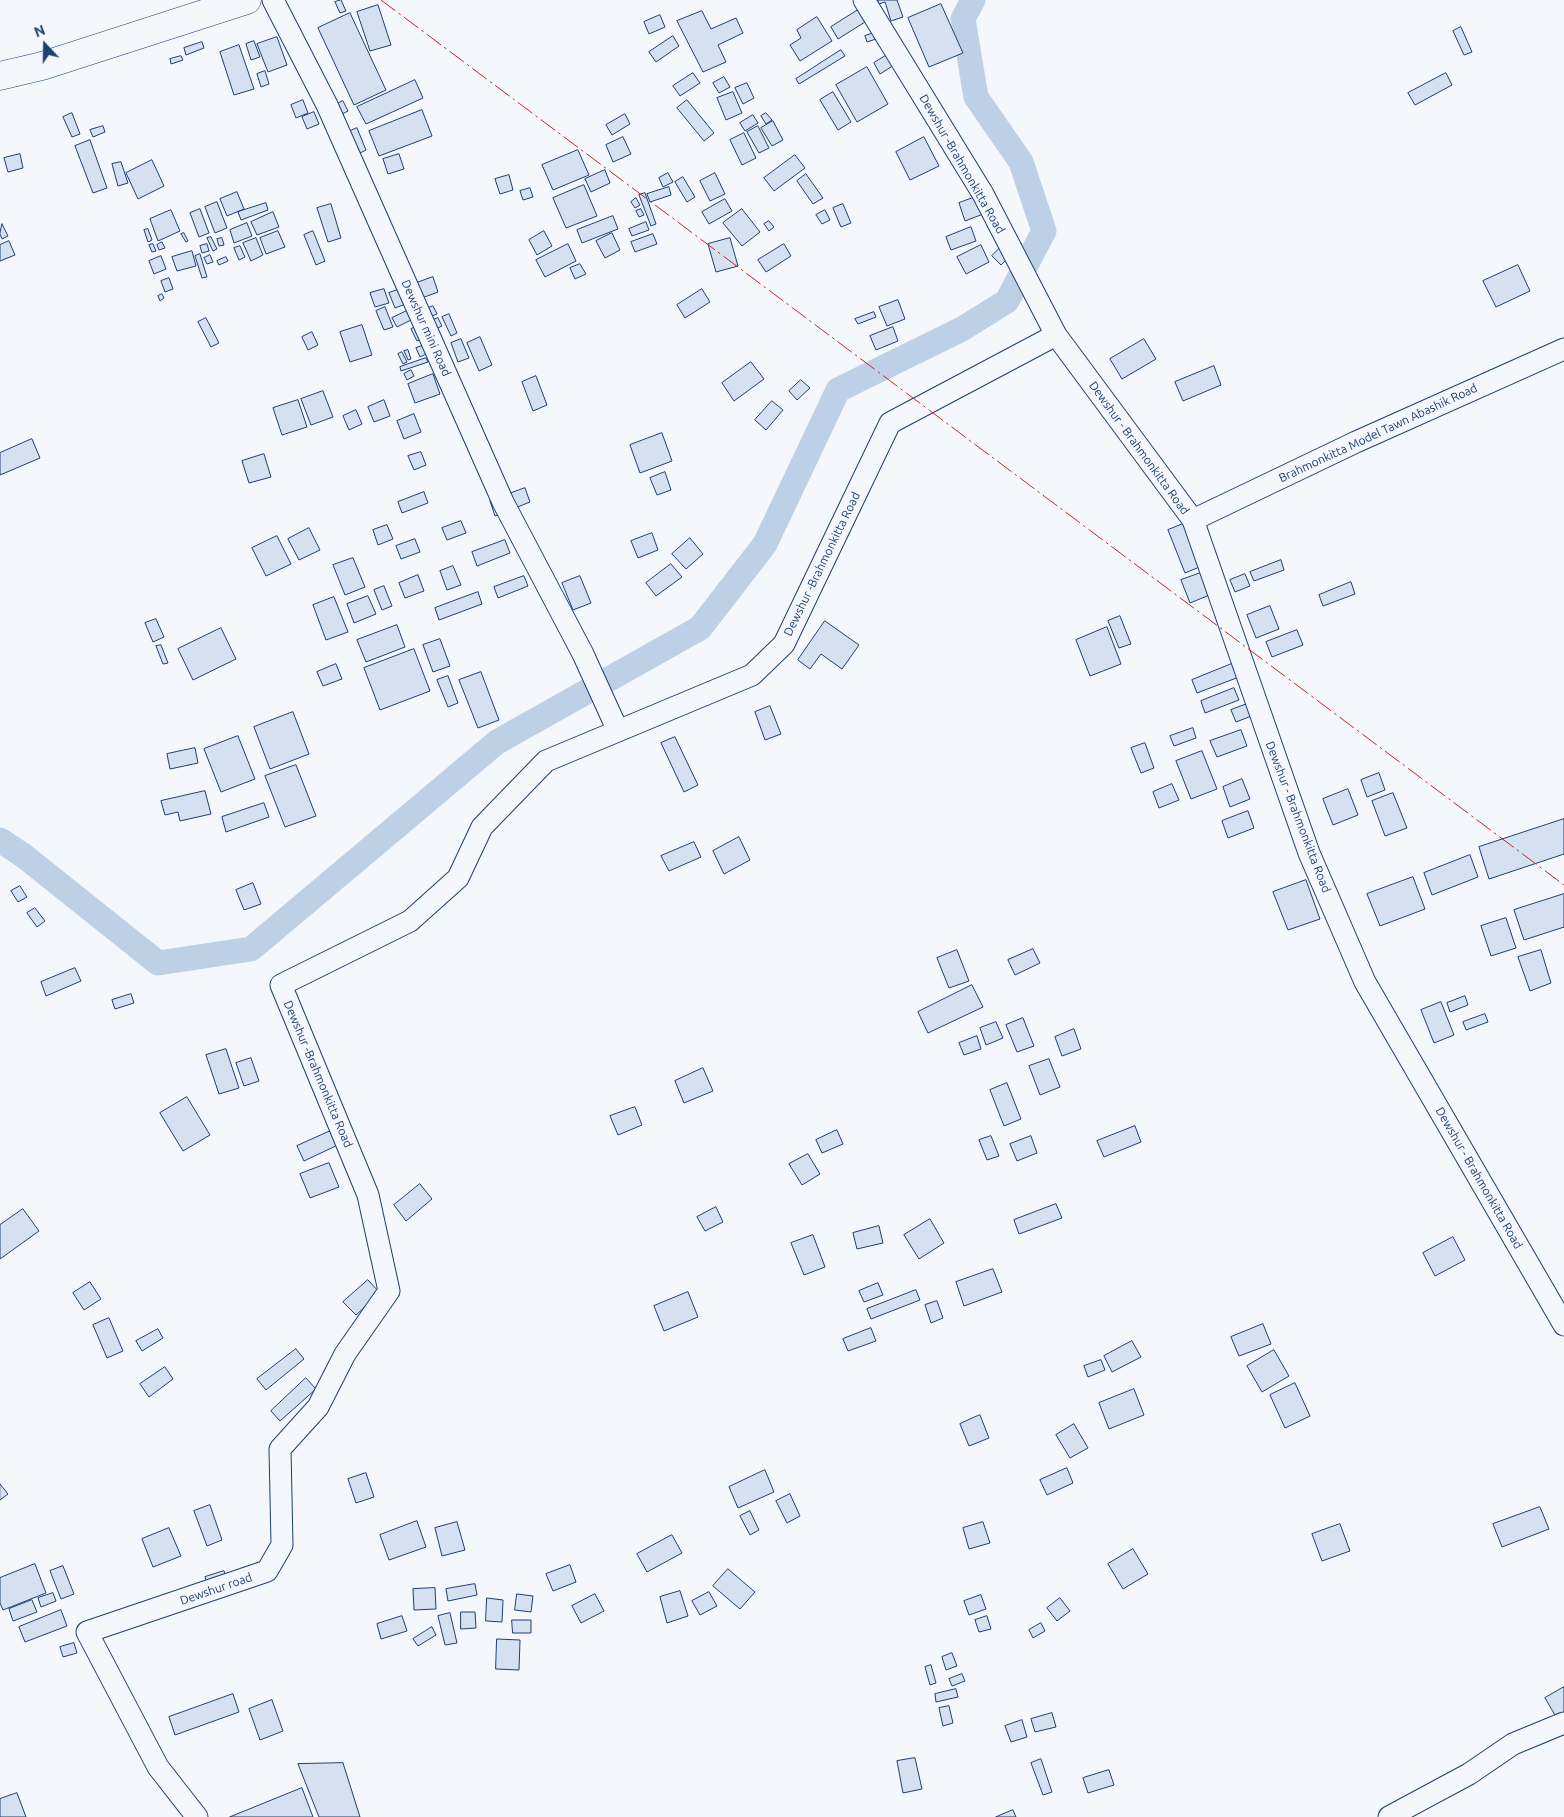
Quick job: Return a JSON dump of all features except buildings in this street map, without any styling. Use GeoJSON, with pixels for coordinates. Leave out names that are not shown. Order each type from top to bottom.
{"type":"FeatureCollection","features":[{"type":"Feature","properties":{"kind":"street"},"geometry":{"type":"LineString","coordinates":[[0,76],[51,63],[247,0]]}},
{"type":"Feature","properties":{"kind":"street","name":"Dewshur mini Road"},"geometry":{"type":"LineString","coordinates":[[272,0],[326,105],[503,502],[583,654],[618,731]]}},
{"type":"Feature","properties":{"kind":"street","name":"Dewshur -Brahmonkitta Road"},"geometry":{"type":"LineString","coordinates":[[368,1195],[281,985],[410,921],[458,878],[482,827],[546,761],[752,675],[784,644],[890,423],[1056,335],[983,194],[864,0]]}},
{"type":"Feature","properties":{"kind":"street","name":"Dewshur - Brahmonkitta Road"},"geometry":{"type":"LineString","coordinates":[[1056,335],[1193,520],[1309,854],[1366,982],[1564,1325]]}},
{"type":"Feature","properties":{"kind":"street","name":"Brahmonkitta Model Tawn Abashik Road"},"geometry":{"type":"LineString","coordinates":[[1193,520],[1356,442],[1564,348]]}},
{"type":"Feature","properties":{"kind":"street","name":"Dewshur road"},"geometry":{"type":"LineString","coordinates":[[197,1817],[158,1767],[87,1632],[267,1571],[282,1546],[280,1449],[318,1407],[345,1354],[389,1292],[368,1195]]}},
{"type":"Feature","properties":{"kind":"street"},"geometry":{"type":"LineString","coordinates":[[1388,1817],[1469,1774],[1513,1744],[1564,1723]]}},
{"type":"Feature","properties":{"kind":"waterway"},"geometry":{"type":"LineString","coordinates":[[0,840],[24,856],[158,963],[251,949],[497,742],[700,628],[765,544],[838,390],[962,329],[1007,301],[1044,231],[1021,162],[976,97],[963,19],[973,0]]}},
{"type":"Feature","properties":{"kind":"power"},"geometry":{"type":"LineString","coordinates":[[381,0],[1564,885]]}}]}
